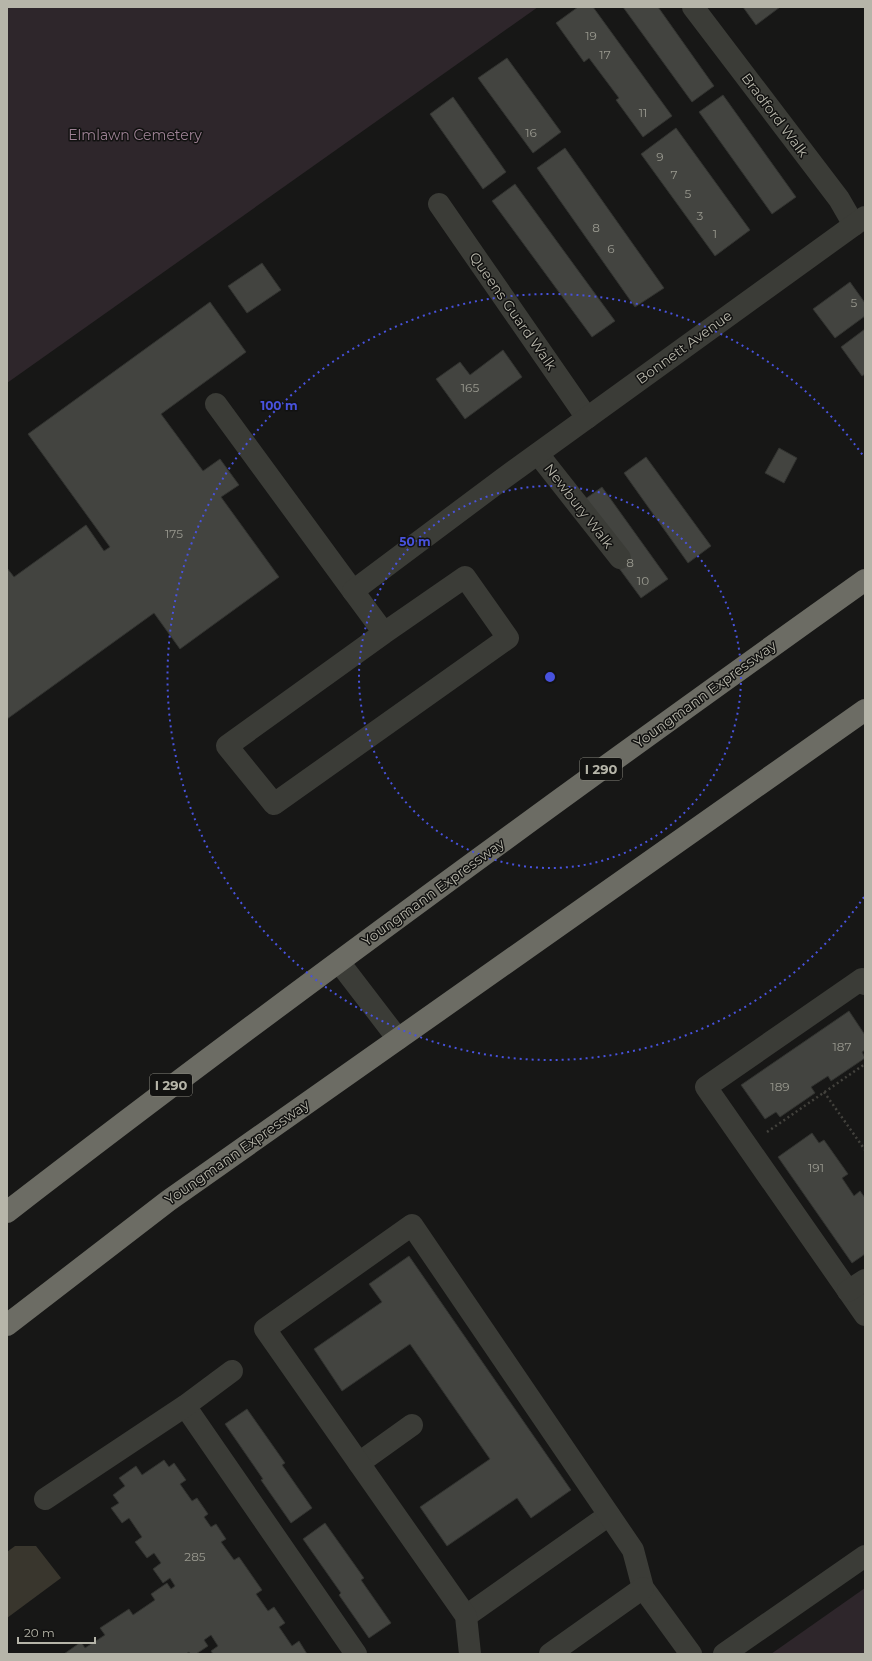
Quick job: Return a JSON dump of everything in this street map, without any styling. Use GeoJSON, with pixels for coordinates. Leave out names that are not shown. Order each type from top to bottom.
{"type":"FeatureCollection","features":[{"type":"Feature","properties":{"kind":"highway","name":"Youngmann Expressway"},"geometry":{"type":"LineString","coordinates":[[7,1212],[161,1093],[624,752],[865,580]]}},
{"type":"Feature","properties":{"kind":"highway","name":"Youngmann Expressway"},"geometry":{"type":"LineString","coordinates":[[7,1325],[168,1201],[806,754],[865,710]]}},
{"type":"Feature","properties":{"kind":"highway"},"geometry":{"type":"LineString","coordinates":[[806,754],[865,725]]}},
{"type":"Feature","properties":{"kind":"street","name":"Bradford Walk"},"geometry":{"type":"LineString","coordinates":[[692,7],[839,199],[860,221]]}},
{"type":"Feature","properties":{"kind":"street","name":"Queens Guard Walk"},"geometry":{"type":"LineString","coordinates":[[439,204],[587,418]]}},
{"type":"Feature","properties":{"kind":"street","name":"Bonnett Avenue"},"geometry":{"type":"LineString","coordinates":[[353,591],[504,478],[860,221]]}},
{"type":"Feature","properties":{"kind":"street"},"geometry":{"type":"LineString","coordinates":[[216,404],[384,634]]}},
{"type":"Feature","properties":{"kind":"street","name":"Newbury Walk"},"geometry":{"type":"LineString","coordinates":[[538,454],[620,558]]}},
{"type":"Feature","properties":{"kind":"street"},"geometry":{"type":"LineString","coordinates":[[465,577],[508,638],[274,804],[227,746],[384,634],[465,577]]}},
{"type":"Feature","properties":{"kind":"street"},"geometry":{"type":"LineString","coordinates":[[339,962],[398,1039]]}},
{"type":"Feature","properties":{"kind":"street"},"geometry":{"type":"LineString","coordinates":[[864,980],[706,1087],[857,1286],[865,1315]]}},
{"type":"Feature","properties":{"kind":"street"},"geometry":{"type":"LineString","coordinates":[[470,1654],[466,1616],[265,1329],[412,1225],[633,1550],[643,1588],[691,1654]]}},
{"type":"Feature","properties":{"kind":"street"},"geometry":{"type":"LineString","coordinates":[[45,1499],[185,1406],[232,1371]]}},
{"type":"Feature","properties":{"kind":"street"},"geometry":{"type":"LineString","coordinates":[[185,1406],[356,1654]]}},
{"type":"Feature","properties":{"kind":"street"},"geometry":{"type":"LineString","coordinates":[[359,1463],[412,1425]]}},
{"type":"Feature","properties":{"kind":"street"},"geometry":{"type":"LineString","coordinates":[[466,1616],[609,1515]]}},
{"type":"Feature","properties":{"kind":"street"},"geometry":{"type":"LineString","coordinates":[[724,1654],[865,1556]]}},
{"type":"Feature","properties":{"kind":"street"},"geometry":{"type":"LineString","coordinates":[[550,1654],[643,1588]]}},
{"type":"Feature","properties":{"kind":"path"},"geometry":{"type":"LineString","coordinates":[[766,1133],[865,1064]]}},
{"type":"Feature","properties":{"kind":"path"},"geometry":{"type":"LineString","coordinates":[[824,1092],[865,1150]]}},
{"type":"Feature","properties":{"kind":"green space","name":"Elmlawn Cemetery"},"geometry":{"type":"Polygon","coordinates":[[[7,7],[538,7],[7,383],[7,7]]]}},
{"type":"Feature","properties":{"kind":"green space"},"geometry":{"type":"Polygon","coordinates":[[[865,1588],[865,1654],[771,1654],[865,1588]]]}},
{"type":"Feature","properties":{"kind":"shaded area"},"geometry":{"type":"Polygon","coordinates":[[[15,1546],[36,1546],[61,1578],[7,1618],[7,1552],[15,1546]]]}},
{"type":"Feature","properties":{"kind":"building"},"geometry":{"type":"Polygon","coordinates":[[[578,7],[593,7],[672,116],[643,137],[616,100],[619,98],[589,58],[584,62],[556,23],[578,7]]]}},
{"type":"Feature","properties":{"kind":"building"},"geometry":{"type":"Polygon","coordinates":[[[623,7],[658,7],[714,86],[692,102],[623,7]]]}},
{"type":"Feature","properties":{"kind":"building"},"geometry":{"type":"Polygon","coordinates":[[[743,7],[780,7],[756,25],[743,7]]]}},
{"type":"Feature","properties":{"kind":"building"},"geometry":{"type":"Polygon","coordinates":[[[507,58],[561,132],[533,153],[478,78],[507,58]]]}},
{"type":"Feature","properties":{"kind":"building"},"geometry":{"type":"Polygon","coordinates":[[[723,95],[796,197],[772,214],[699,112],[723,95]]]}},
{"type":"Feature","properties":{"kind":"building"},"geometry":{"type":"Polygon","coordinates":[[[453,97],[506,172],[483,189],[430,114],[453,97]]]}},
{"type":"Feature","properties":{"kind":"building"},"geometry":{"type":"Polygon","coordinates":[[[676,128],[750,230],[715,256],[641,154],[676,128]]]}},
{"type":"Feature","properties":{"kind":"building"},"geometry":{"type":"Polygon","coordinates":[[[565,148],[664,288],[635,307],[537,168],[565,148]]]}},
{"type":"Feature","properties":{"kind":"building"},"geometry":{"type":"Polygon","coordinates":[[[515,184],[615,321],[592,337],[492,201],[515,184]]]}},
{"type":"Feature","properties":{"kind":"building"},"geometry":{"type":"Polygon","coordinates":[[[262,263],[281,290],[247,313],[228,286],[262,263]]]}},
{"type":"Feature","properties":{"kind":"building"},"geometry":{"type":"Polygon","coordinates":[[[850,282],[865,303],[865,316],[835,338],[813,309],[850,282]]]}},
{"type":"Feature","properties":{"kind":"building"},"geometry":{"type":"Polygon","coordinates":[[[210,302],[246,352],[161,414],[203,471],[220,459],[239,485],[221,497],[279,577],[180,649],[154,613],[7,719],[7,568],[14,577],[86,525],[104,551],[110,547],[28,434],[210,302]]]}},
{"type":"Feature","properties":{"kind":"building"},"geometry":{"type":"Polygon","coordinates":[[[865,329],[865,374],[862,376],[841,347],[865,329]]]}},
{"type":"Feature","properties":{"kind":"building"},"geometry":{"type":"Polygon","coordinates":[[[503,350],[522,377],[465,419],[436,379],[460,362],[470,375],[503,350]]]}},
{"type":"Feature","properties":{"kind":"building"},"geometry":{"type":"Polygon","coordinates":[[[779,448],[797,458],[784,483],[765,473],[779,448]]]}},
{"type":"Feature","properties":{"kind":"building"},"geometry":{"type":"Polygon","coordinates":[[[646,457],[711,546],[688,563],[624,473],[646,457]]]}},
{"type":"Feature","properties":{"kind":"building"},"geometry":{"type":"Polygon","coordinates":[[[602,487],[668,579],[641,598],[574,507],[602,487]]]}},
{"type":"Feature","properties":{"kind":"building"},"geometry":{"type":"Polygon","coordinates":[[[849,1011],[865,1035],[865,1050],[862,1052],[865,1058],[831,1081],[828,1076],[811,1087],[815,1093],[780,1117],[776,1112],[765,1119],[741,1085],[849,1011]]]}},
{"type":"Feature","properties":{"kind":"building"},"geometry":{"type":"Polygon","coordinates":[[[812,1133],[819,1143],[824,1140],[848,1174],[842,1178],[854,1196],[860,1191],[865,1198],[865,1254],[852,1263],[778,1157],[812,1133]]]}},
{"type":"Feature","properties":{"kind":"building"},"geometry":{"type":"Polygon","coordinates":[[[409,1256],[571,1490],[531,1518],[517,1498],[447,1546],[420,1507],[490,1459],[410,1344],[342,1391],[314,1349],[382,1302],[369,1284],[409,1256]]]}},
{"type":"Feature","properties":{"kind":"building"},"geometry":{"type":"Polygon","coordinates":[[[247,1409],[285,1463],[282,1465],[312,1508],[291,1523],[225,1424],[247,1409]]]}},
{"type":"Feature","properties":{"kind":"building"},"geometry":{"type":"Polygon","coordinates":[[[164,1460],[169,1467],[174,1463],[186,1480],[180,1484],[192,1501],[197,1498],[208,1514],[204,1517],[211,1527],[216,1524],[226,1539],[221,1542],[234,1560],[239,1557],[262,1590],[256,1594],[268,1611],[274,1607],[285,1623],[279,1627],[292,1646],[299,1641],[307,1654],[213,1654],[211,1651],[218,1646],[211,1635],[204,1640],[208,1646],[196,1654],[190,1654],[189,1652],[186,1654],[64,1654],[81,1642],[85,1648],[105,1635],[100,1628],[129,1609],[133,1615],[155,1600],[151,1594],[167,1583],[171,1589],[175,1586],[170,1578],[163,1583],[153,1569],[161,1563],[154,1553],[147,1558],[135,1542],[142,1537],[129,1518],[122,1523],[111,1508],[119,1503],[113,1495],[125,1486],[119,1478],[136,1466],[142,1475],[164,1460]]]}},
{"type":"Feature","properties":{"kind":"building"},"geometry":{"type":"Polygon","coordinates":[[[325,1523],[364,1578],[361,1580],[391,1623],[369,1638],[339,1595],[341,1593],[303,1539],[325,1523]]]}}]}
